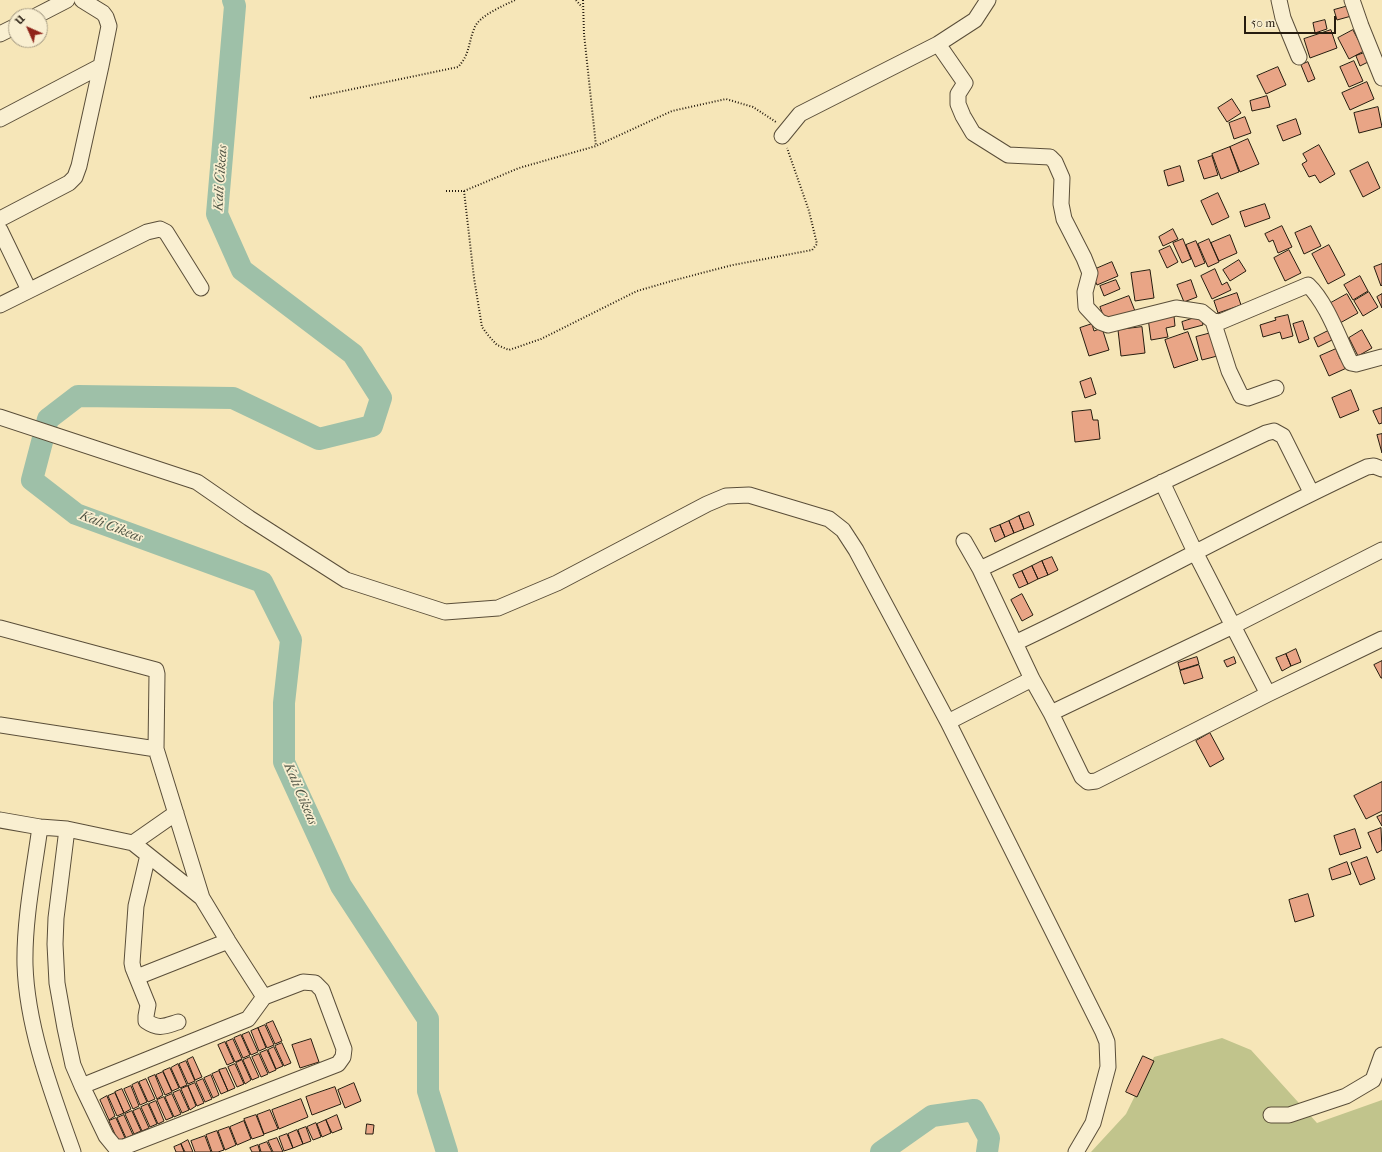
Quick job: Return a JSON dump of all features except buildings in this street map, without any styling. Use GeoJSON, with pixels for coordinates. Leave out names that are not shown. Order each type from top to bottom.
{"type":"FeatureCollection","features":[{"type":"Feature","properties":{"kind":"street"},"geometry":{"type":"LineString","coordinates":[[48,10],[67,0]]}},
{"type":"Feature","properties":{"kind":"street"},"geometry":{"type":"LineString","coordinates":[[0,219],[69,183],[75,176],[84,146],[108,32],[108,22],[103,13],[82,0]]}},
{"type":"Feature","properties":{"kind":"street"},"geometry":{"type":"LineString","coordinates":[[782,136],[800,114],[938,44],[975,20],[988,0]]}},
{"type":"Feature","properties":{"kind":"street"},"geometry":{"type":"LineString","coordinates":[[1279,0],[1283,18],[1299,57]]}},
{"type":"Feature","properties":{"kind":"street"},"geometry":{"type":"LineString","coordinates":[[1352,0],[1360,26],[1382,78]]}},
{"type":"Feature","properties":{"kind":"street"},"geometry":{"type":"LineString","coordinates":[[938,44],[965,83],[958,94],[958,104],[973,133],[1008,155],[1050,156],[1055,162],[1062,178],[1061,204],[1064,219],[1090,273],[1085,292],[1086,307],[1100,322],[1108,325],[1176,308],[1202,312],[1212,321],[1229,371],[1241,396],[1248,398],[1276,388]]}},
{"type":"Feature","properties":{"kind":"street"},"geometry":{"type":"LineString","coordinates":[[0,119],[102,66]]}},
{"type":"Feature","properties":{"kind":"street"},"geometry":{"type":"LineString","coordinates":[[0,305],[147,232],[160,229],[166,232],[201,288]]}},
{"type":"Feature","properties":{"kind":"street"},"geometry":{"type":"LineString","coordinates":[[0,230],[29,290]]}},
{"type":"Feature","properties":{"kind":"street"},"geometry":{"type":"LineString","coordinates":[[1212,321],[1220,322],[1308,285],[1315,292],[1336,329],[1351,363],[1356,364],[1382,356]]}},
{"type":"Feature","properties":{"kind":"street"},"geometry":{"type":"LineString","coordinates":[[0,417],[197,482],[249,518],[346,580],[445,612],[498,608],[557,583],[707,504],[726,496],[749,495],[828,519],[843,530],[856,550],[948,722],[1107,1042],[1108,1067],[1094,1123],[1076,1152]]}},
{"type":"Feature","properties":{"kind":"street"},"geometry":{"type":"LineString","coordinates":[[980,569],[1266,433],[1274,432],[1283,436],[1311,492]]}},
{"type":"Feature","properties":{"kind":"street"},"geometry":{"type":"LineString","coordinates":[[1015,643],[1065,619],[1311,492],[1367,467],[1374,466],[1382,469]]}},
{"type":"Feature","properties":{"kind":"street"},"geometry":{"type":"LineString","coordinates":[[1162,482],[1195,552],[1268,694]]}},
{"type":"Feature","properties":{"kind":"street"},"geometry":{"type":"LineString","coordinates":[[964,541],[980,569],[1032,679],[1051,713],[1082,777],[1088,782],[1096,781],[1268,694],[1382,639]]}},
{"type":"Feature","properties":{"kind":"street"},"geometry":{"type":"LineString","coordinates":[[1051,713],[1233,626],[1382,550]]}},
{"type":"Feature","properties":{"kind":"street"},"geometry":{"type":"LineString","coordinates":[[0,628],[156,670],[156,749],[202,898],[264,997]]}},
{"type":"Feature","properties":{"kind":"street"},"geometry":{"type":"LineString","coordinates":[[948,722],[1032,679]]}},
{"type":"Feature","properties":{"kind":"street"},"geometry":{"type":"LineString","coordinates":[[0,726],[156,749]]}},
{"type":"Feature","properties":{"kind":"street"},"geometry":{"type":"LineString","coordinates":[[133,843],[176,814]]}},
{"type":"Feature","properties":{"kind":"street"},"geometry":{"type":"LineString","coordinates":[[0,820],[40,827],[68,829],[133,843],[202,898]]}},
{"type":"Feature","properties":{"kind":"street"},"geometry":{"type":"LineString","coordinates":[[40,827],[25,945],[27,989],[38,1044],[55,1101],[73,1152]]}},
{"type":"Feature","properties":{"kind":"street"},"geometry":{"type":"LineString","coordinates":[[68,829],[56,918],[57,983],[73,1065],[82,1086],[109,1141],[116,1147],[124,1147],[338,1064],[343,1057],[344,1049],[322,990],[317,984],[312,982],[303,982],[264,997],[248,1019],[82,1086]]}},
{"type":"Feature","properties":{"kind":"street"},"geometry":{"type":"LineString","coordinates":[[148,855],[136,906],[132,963],[148,1005],[146,1021],[153,1026],[162,1027],[178,1022]]}},
{"type":"Feature","properties":{"kind":"street"},"geometry":{"type":"LineString","coordinates":[[138,977],[228,941]]}},
{"type":"Feature","properties":{"kind":"street"},"geometry":{"type":"LineString","coordinates":[[1271,1115],[1289,1115],[1346,1096],[1373,1080],[1382,1055]]}},
{"type":"Feature","properties":{"kind":"path"},"geometry":{"type":"LineString","coordinates":[[310,98],[458,67],[465,59],[470,47],[474,28],[493,11],[515,0]]}},
{"type":"Feature","properties":{"kind":"path"},"geometry":{"type":"LineString","coordinates":[[576,0],[583,8]]}},
{"type":"Feature","properties":{"kind":"path"},"geometry":{"type":"LineString","coordinates":[[583,0],[584,34],[596,146]]}},
{"type":"Feature","properties":{"kind":"path"},"geometry":{"type":"LineString","coordinates":[[446,191],[464,191],[520,168],[596,146],[672,110],[726,99],[753,107],[777,122],[809,211],[817,244],[812,250],[733,265],[637,291],[541,339],[509,350],[497,345],[482,326],[474,278],[464,191]]}},
{"type":"Feature","properties":{"kind":"green space"},"geometry":{"type":"Polygon","coordinates":[[[1222,1038],[1251,1050],[1317,1123],[1382,1100],[1382,1152],[1091,1152],[1126,1114],[1154,1057],[1222,1038]]]}},
{"type":"Feature","properties":{"kind":"waterway","name":"Kali Cikeas"},"geometry":{"type":"LineString","coordinates":[[233,0],[235,6],[217,214],[242,270],[353,354],[381,398],[372,426],[319,439],[233,398],[78,396],[48,419],[32,480],[76,514],[262,582],[291,640],[284,703],[284,762],[341,886],[428,1019],[428,1091],[447,1152]]}},
{"type":"Feature","properties":{"kind":"waterway","name":"Kali Cikeas"},"geometry":{"type":"LineString","coordinates":[[881,1152],[932,1116],[974,1110],[989,1138],[987,1152]]}}]}
